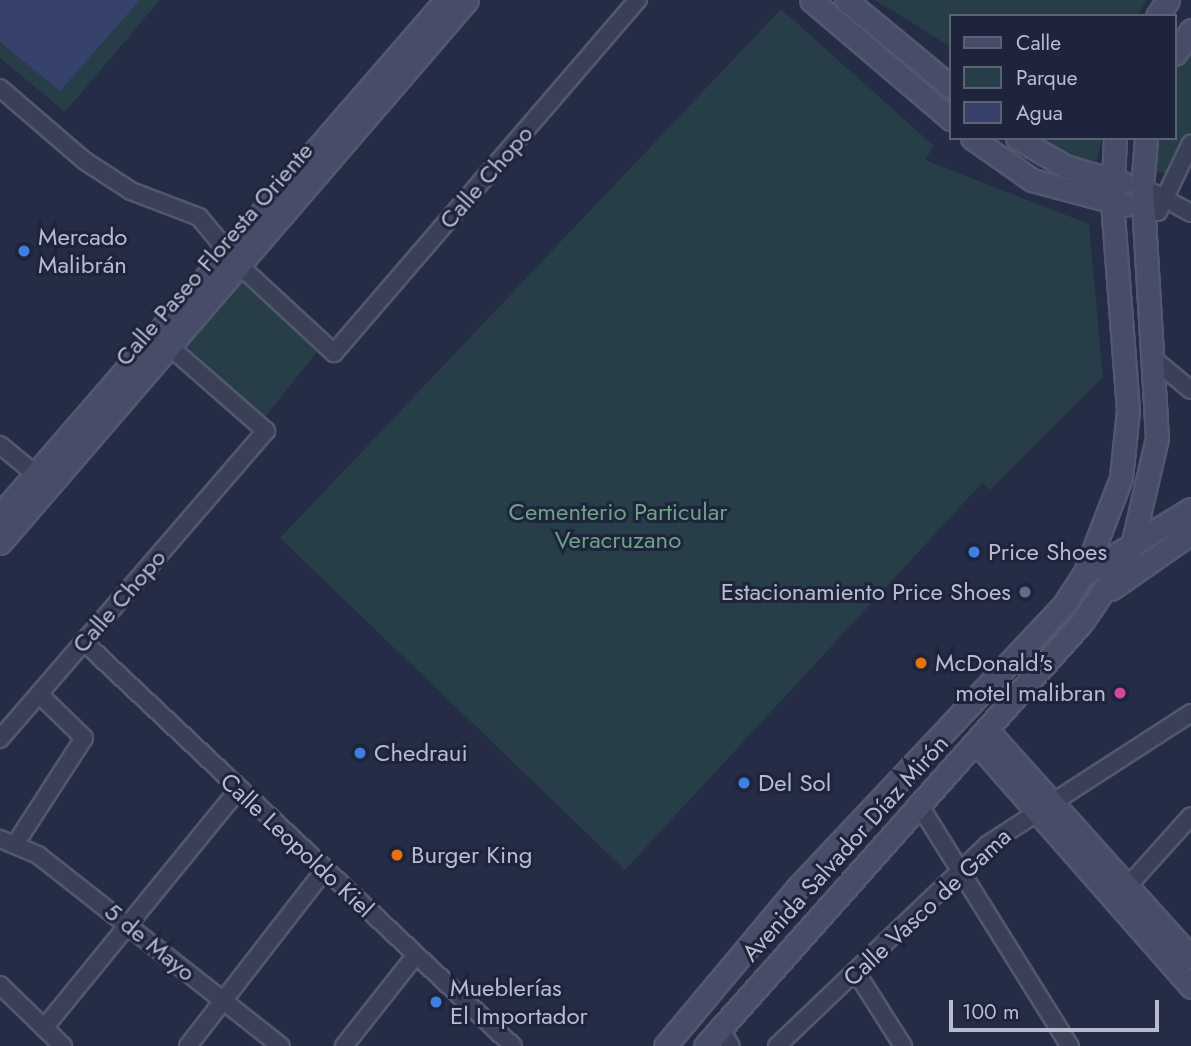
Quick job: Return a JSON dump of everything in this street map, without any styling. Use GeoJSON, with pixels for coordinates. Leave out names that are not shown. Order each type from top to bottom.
{"type":"FeatureCollection","features":[{"type":"Feature","properties":{"kind":"main road","name":"Calle Paseo Floresta Oriente"},"geometry":{"type":"LineString","coordinates":[[234,259],[446,0]]}},
{"type":"Feature","properties":{"kind":"main road","name":"Calle Paseo Floresta Oriente"},"geometry":{"type":"LineString","coordinates":[[0,544],[43,480],[162,340],[467,0]]}},
{"type":"Feature","properties":{"kind":"main road"},"geometry":{"type":"LineString","coordinates":[[811,0],[950,118]]}},
{"type":"Feature","properties":{"kind":"main road"},"geometry":{"type":"LineString","coordinates":[[846,0],[950,86]]}},
{"type":"Feature","properties":{"kind":"main road"},"geometry":{"type":"LineString","coordinates":[[1157,14],[1168,0]]}},
{"type":"Feature","properties":{"kind":"main road"},"geometry":{"type":"LineString","coordinates":[[1177,51],[1191,30]]}},
{"type":"Feature","properties":{"kind":"main road"},"geometry":{"type":"LineString","coordinates":[[909,51],[950,65]]}},
{"type":"Feature","properties":{"kind":"main road"},"geometry":{"type":"LineString","coordinates":[[977,140],[1032,180],[1112,202],[1151,201]]}},
{"type":"Feature","properties":{"kind":"main road"},"geometry":{"type":"LineString","coordinates":[[1020,140],[1065,166],[1112,180],[1151,201]]}},
{"type":"Feature","properties":{"kind":"main road","name":"Avenida Salvador Díaz Mirón"},"geometry":{"type":"LineString","coordinates":[[665,1046],[786,901],[1063,606],[1084,574],[1121,478],[1128,410],[1112,202],[1115,140]]}},
{"type":"Feature","properties":{"kind":"main road","name":"Avenida Salvador Díaz Mirón"},"geometry":{"type":"LineString","coordinates":[[705,1046],[719,1027],[1108,591],[1131,550],[1157,438],[1157,362],[1146,140]]}},
{"type":"Feature","properties":{"kind":"main road","name":"Calle Paseo Floresta Oriente"},"geometry":{"type":"LineString","coordinates":[[0,515],[43,480]]}},
{"type":"Feature","properties":{"kind":"main road"},"geometry":{"type":"LineString","coordinates":[[1084,574],[1131,550],[1191,509]]}},
{"type":"Feature","properties":{"kind":"main road"},"geometry":{"type":"LineString","coordinates":[[1063,606],[1108,591],[1191,533]]}},
{"type":"Feature","properties":{"kind":"main road"},"geometry":{"type":"LineString","coordinates":[[981,736],[1191,987]]}},
{"type":"Feature","properties":{"kind":"main road"},"geometry":{"type":"LineString","coordinates":[[1043,807],[1128,886],[1191,957]]}},
{"type":"Feature","properties":{"kind":"main road"},"geometry":{"type":"LineString","coordinates":[[776,963],[775,949],[795,920],[786,901]]}},
{"type":"Feature","properties":{"kind":"street","name":"Calle Chopo"},"geometry":{"type":"LineString","coordinates":[[234,259],[334,353],[638,0]]}},
{"type":"Feature","properties":{"kind":"street"},"geometry":{"type":"LineString","coordinates":[[0,88],[97,169],[131,191],[199,217],[234,259]]}},
{"type":"Feature","properties":{"kind":"street"},"geometry":{"type":"LineString","coordinates":[[1184,210],[1151,201],[1191,143]]}},
{"type":"Feature","properties":{"kind":"street","name":"Calle Chopo"},"geometry":{"type":"LineString","coordinates":[[0,739],[266,431],[162,340]]}},
{"type":"Feature","properties":{"kind":"street"},"geometry":{"type":"LineString","coordinates":[[1157,362],[1191,390]]}},
{"type":"Feature","properties":{"kind":"street"},"geometry":{"type":"LineString","coordinates":[[0,445],[43,480]]}},
{"type":"Feature","properties":{"kind":"street","name":"Calle Leopoldo Kiel"},"geometry":{"type":"LineString","coordinates":[[84,642],[508,1045]]}},
{"type":"Feature","properties":{"kind":"street"},"geometry":{"type":"LineString","coordinates":[[8,841],[85,738],[39,694]]}},
{"type":"Feature","properties":{"kind":"street","name":"Calle Vasco de Gama"},"geometry":{"type":"LineString","coordinates":[[777,1046],[960,871],[1043,807],[1191,713]]}},
{"type":"Feature","properties":{"kind":"street"},"geometry":{"type":"LineString","coordinates":[[44,1028],[238,790]]}},
{"type":"Feature","properties":{"kind":"street"},"geometry":{"type":"LineString","coordinates":[[918,803],[1070,1046]]}},
{"type":"Feature","properties":{"kind":"street"},"geometry":{"type":"LineString","coordinates":[[1128,886],[1191,816]]}},
{"type":"Feature","properties":{"kind":"street","name":"5 de Mayo"},"geometry":{"type":"LineString","coordinates":[[8,841],[129,924],[281,1046]]}},
{"type":"Feature","properties":{"kind":"street"},"geometry":{"type":"LineString","coordinates":[[188,1046],[323,872]]}},
{"type":"Feature","properties":{"kind":"street"},"geometry":{"type":"LineString","coordinates":[[344,1046],[415,956]]}},
{"type":"Feature","properties":{"kind":"street"},"geometry":{"type":"LineString","coordinates":[[856,972],[903,1046]]}},
{"type":"Feature","properties":{"kind":"street"},"geometry":{"type":"LineString","coordinates":[[0,985],[63,1046]]}},
{"type":"Feature","properties":{"kind":"street"},"geometry":{"type":"LineString","coordinates":[[719,1027],[731,1046]]}},
{"type":"Feature","properties":{"kind":"green space"},"geometry":{"type":"Polygon","coordinates":[[[0,0],[160,0],[65,112],[0,58],[0,0]]]}},
{"type":"Feature","properties":{"kind":"green space"},"geometry":{"type":"Polygon","coordinates":[[[875,0],[1147,0],[1138,14],[950,14],[950,46],[875,0]]]}},
{"type":"Feature","properties":{"kind":"green space","name":"Cementerio Particular Veracruzano"},"geometry":{"type":"Polygon","coordinates":[[[781,9],[934,146],[925,160],[1089,224],[1103,377],[990,490],[982,483],[625,870],[280,538],[781,9]]]}},
{"type":"Feature","properties":{"kind":"green space"},"geometry":{"type":"Polygon","coordinates":[[[1191,37],[1191,132],[1169,174],[1152,171],[1155,140],[1177,140],[1177,66],[1191,37]]]}},
{"type":"Feature","properties":{"kind":"green space"},"geometry":{"type":"Polygon","coordinates":[[[1050,140],[1102,140],[1097,161],[1056,155],[1050,140]]]}},
{"type":"Feature","properties":{"kind":"green space"},"geometry":{"type":"Polygon","coordinates":[[[239,280],[318,351],[264,418],[186,345],[239,280]]]}},
{"type":"Feature","properties":{"kind":"water"},"geometry":{"type":"Polygon","coordinates":[[[0,0],[140,0],[60,91],[0,42],[0,0]]]}},
{"type":"Feature","properties":{"kind":"place","name":"Mercado Malibrán"},"geometry":{"type":"Point","coordinates":[24,251]}},
{"type":"Feature","properties":{"kind":"place","name":"Price Shoes"},"geometry":{"type":"Point","coordinates":[974,552]}},
{"type":"Feature","properties":{"kind":"place","name":"Estacionamiento Price Shoes"},"geometry":{"type":"Point","coordinates":[1025,592]}},
{"type":"Feature","properties":{"kind":"place","name":"McDonald's"},"geometry":{"type":"Point","coordinates":[921,663]}},
{"type":"Feature","properties":{"kind":"place","name":"motel malibran"},"geometry":{"type":"Point","coordinates":[1120,693]}},
{"type":"Feature","properties":{"kind":"place","name":"Chedraui"},"geometry":{"type":"Point","coordinates":[360,753]}},
{"type":"Feature","properties":{"kind":"place","name":"Del Sol"},"geometry":{"type":"Point","coordinates":[744,783]}},
{"type":"Feature","properties":{"kind":"place","name":"Burger King"},"geometry":{"type":"Point","coordinates":[397,855]}},
{"type":"Feature","properties":{"kind":"place","name":"Mueblerías El Importador"},"geometry":{"type":"Point","coordinates":[436,1002]}}]}
